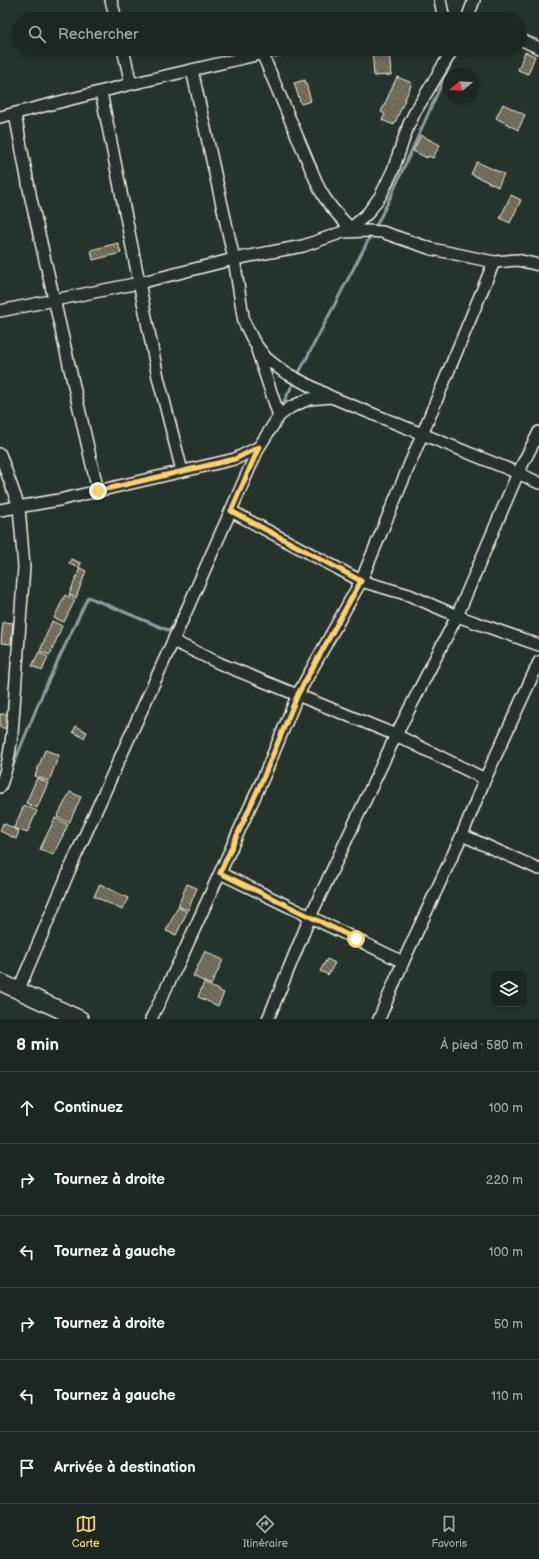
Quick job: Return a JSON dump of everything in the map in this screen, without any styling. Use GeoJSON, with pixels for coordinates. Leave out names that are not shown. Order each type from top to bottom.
{"type":"FeatureCollection","features":[{"type":"Feature","properties":{"kind":"main road"},"geometry":{"type":"LineString","coordinates":[[0,982],[80,1019]]}},
{"type":"Feature","properties":{"kind":"street"},"geometry":{"type":"LineString","coordinates":[[111,0],[114,12]]}},
{"type":"Feature","properties":{"kind":"street"},"geometry":{"type":"LineString","coordinates":[[440,0],[443,12]]}},
{"type":"Feature","properties":{"kind":"street"},"geometry":{"type":"LineString","coordinates":[[470,12],[474,0]]}},
{"type":"Feature","properties":{"kind":"street"},"geometry":{"type":"LineString","coordinates":[[527,42],[539,48]]}},
{"type":"Feature","properties":{"kind":"street"},"geometry":{"type":"LineString","coordinates":[[125,56],[131,84]]}},
{"type":"Feature","properties":{"kind":"street"},"geometry":{"type":"LineString","coordinates":[[0,117],[250,56]]}},
{"type":"Feature","properties":{"kind":"street"},"geometry":{"type":"LineString","coordinates":[[263,56],[320,188],[326,200],[346,230]]}},
{"type":"Feature","properties":{"kind":"street"},"geometry":{"type":"LineString","coordinates":[[0,312],[139,282],[234,259],[303,246],[346,230],[368,213],[381,195],[393,170],[412,118],[449,56]]}},
{"type":"Feature","properties":{"kind":"street"},"geometry":{"type":"LineString","coordinates":[[192,70],[234,259],[244,322],[254,342],[278,416]]}},
{"type":"Feature","properties":{"kind":"street"},"geometry":{"type":"LineString","coordinates":[[101,92],[158,377],[182,472]]}},
{"type":"Feature","properties":{"kind":"street"},"geometry":{"type":"LineString","coordinates":[[16,114],[31,199],[98,491]]}},
{"type":"Feature","properties":{"kind":"street"},"geometry":{"type":"LineString","coordinates":[[346,230],[382,232],[432,249],[494,262],[517,260],[539,266]]}},
{"type":"Feature","properties":{"kind":"street"},"geometry":{"type":"LineString","coordinates":[[151,1019],[183,954],[264,776],[298,694],[361,581],[494,262]]}},
{"type":"Feature","properties":{"kind":"street"},"geometry":{"type":"LineString","coordinates":[[254,342],[266,358],[284,372],[330,397],[518,473],[539,483]]}},
{"type":"Feature","properties":{"kind":"street"},"geometry":{"type":"LineString","coordinates":[[18,991],[76,855],[259,447],[278,416],[290,407],[309,399],[330,397]]}},
{"type":"Feature","properties":{"kind":"street"},"geometry":{"type":"LineString","coordinates":[[268,1019],[310,917],[396,735],[457,616],[518,473],[539,432]]}},
{"type":"Feature","properties":{"kind":"street"},"geometry":{"type":"LineString","coordinates":[[0,510],[59,500],[182,472],[235,459],[259,447]]}},
{"type":"Feature","properties":{"kind":"street"},"geometry":{"type":"LineString","coordinates":[[0,454],[19,507],[24,567],[10,755],[0,787]]}},
{"type":"Feature","properties":{"kind":"street"},"geometry":{"type":"LineString","coordinates":[[231,511],[361,581],[409,595],[457,616],[539,645]]}},
{"type":"Feature","properties":{"kind":"street"},"geometry":{"type":"LineString","coordinates":[[173,641],[222,664],[396,735],[486,779]]}},
{"type":"Feature","properties":{"kind":"street"},"geometry":{"type":"LineString","coordinates":[[380,1019],[403,962],[462,835],[539,662]]}},
{"type":"Feature","properties":{"kind":"street"},"geometry":{"type":"LineString","coordinates":[[462,835],[539,869]]}},
{"type":"Feature","properties":{"kind":"street"},"geometry":{"type":"LineString","coordinates":[[220,873],[403,962]]}},
{"type":"Feature","properties":{"kind":"building"},"geometry":{"type":"Polygon","coordinates":[[[527,53],[535,56],[528,74],[518,70],[523,56],[527,56],[527,53]]]}},
{"type":"Feature","properties":{"kind":"building"},"geometry":{"type":"Polygon","coordinates":[[[373,56],[390,56],[391,75],[374,76],[373,56]]]}},
{"type":"Feature","properties":{"kind":"building"},"geometry":{"type":"Polygon","coordinates":[[[397,77],[412,83],[394,125],[382,120],[385,114],[381,112],[397,77]]]}},
{"type":"Feature","properties":{"kind":"building"},"geometry":{"type":"Polygon","coordinates":[[[305,80],[311,101],[301,104],[294,83],[305,80]]]}},
{"type":"Feature","properties":{"kind":"building"},"geometry":{"type":"Polygon","coordinates":[[[503,104],[525,115],[518,130],[496,118],[503,104]]]}},
{"type":"Feature","properties":{"kind":"building"},"geometry":{"type":"Polygon","coordinates":[[[421,135],[440,145],[433,158],[428,156],[427,158],[413,151],[421,135]]]}},
{"type":"Feature","properties":{"kind":"building"},"geometry":{"type":"Polygon","coordinates":[[[477,162],[504,174],[498,187],[471,174],[477,162]]]}},
{"type":"Feature","properties":{"kind":"building"},"geometry":{"type":"Polygon","coordinates":[[[511,195],[521,200],[510,223],[500,218],[511,195]]]}},
{"type":"Feature","properties":{"kind":"building"},"geometry":{"type":"Polygon","coordinates":[[[118,243],[121,253],[93,260],[91,250],[118,243]]]}},
{"type":"Feature","properties":{"kind":"building"},"geometry":{"type":"Polygon","coordinates":[[[71,559],[81,563],[79,568],[69,564],[71,559]]]}},
{"type":"Feature","properties":{"kind":"building"},"geometry":{"type":"Polygon","coordinates":[[[80,568],[86,571],[76,598],[69,595],[80,568]]]}},
{"type":"Feature","properties":{"kind":"building"},"geometry":{"type":"Polygon","coordinates":[[[65,595],[75,600],[64,622],[54,618],[65,595]]]}},
{"type":"Feature","properties":{"kind":"building"},"geometry":{"type":"Polygon","coordinates":[[[52,621],[62,626],[50,655],[40,651],[52,621]]]}},
{"type":"Feature","properties":{"kind":"building"},"geometry":{"type":"Polygon","coordinates":[[[3,622],[13,623],[11,644],[1,643],[3,622]]]}},
{"type":"Feature","properties":{"kind":"building"},"geometry":{"type":"Polygon","coordinates":[[[39,652],[48,657],[42,671],[32,666],[39,652]]]}},
{"type":"Feature","properties":{"kind":"building"},"geometry":{"type":"Polygon","coordinates":[[[0,714],[10,714],[9,728],[0,728],[0,714]]]}},
{"type":"Feature","properties":{"kind":"building"},"geometry":{"type":"Polygon","coordinates":[[[76,726],[87,732],[84,738],[73,732],[76,726]]]}},
{"type":"Feature","properties":{"kind":"building"},"geometry":{"type":"Polygon","coordinates":[[[45,750],[59,755],[49,781],[35,776],[45,750]]]}},
{"type":"Feature","properties":{"kind":"building"},"geometry":{"type":"Polygon","coordinates":[[[37,778],[48,783],[37,808],[26,803],[37,778]]]}},
{"type":"Feature","properties":{"kind":"building"},"geometry":{"type":"Polygon","coordinates":[[[70,792],[81,797],[69,823],[57,817],[70,792]]]}},
{"type":"Feature","properties":{"kind":"building"},"geometry":{"type":"Polygon","coordinates":[[[24,805],[37,811],[27,833],[14,828],[24,805]]]}},
{"type":"Feature","properties":{"kind":"building"},"geometry":{"type":"Polygon","coordinates":[[[55,818],[68,825],[53,855],[40,849],[55,818]]]}},
{"type":"Feature","properties":{"kind":"building"},"geometry":{"type":"Polygon","coordinates":[[[3,823],[19,831],[16,839],[0,831],[3,823]]]}},
{"type":"Feature","properties":{"kind":"building"},"geometry":{"type":"Polygon","coordinates":[[[100,884],[128,898],[122,910],[94,896],[100,884]]]}},
{"type":"Feature","properties":{"kind":"building"},"geometry":{"type":"Polygon","coordinates":[[[187,884],[197,888],[188,910],[178,906],[187,884]]]}},
{"type":"Feature","properties":{"kind":"building"},"geometry":{"type":"Polygon","coordinates":[[[178,907],[187,912],[176,935],[166,931],[178,907]]]}},
{"type":"Feature","properties":{"kind":"building"},"geometry":{"type":"Polygon","coordinates":[[[205,951],[223,960],[211,985],[193,976],[205,951]]]}},
{"type":"Feature","properties":{"kind":"building"},"geometry":{"type":"Polygon","coordinates":[[[327,959],[335,963],[328,975],[320,971],[327,959]]]}},
{"type":"Feature","properties":{"kind":"building"},"geometry":{"type":"Polygon","coordinates":[[[204,983],[224,993],[218,1006],[198,997],[204,983]]]}},
{"type":"Feature","properties":{"kind":"waterway"},"geometry":{"type":"LineString","coordinates":[[374,230],[452,61]]}},
{"type":"Feature","properties":{"kind":"waterway"},"geometry":{"type":"LineString","coordinates":[[280,409],[371,235]]}},
{"type":"Feature","properties":{"kind":"waterway"},"geometry":{"type":"LineString","coordinates":[[12,768],[44,690],[88,597],[170,631],[183,605]]}},
{"type":"Feature","properties":{"kind":"route"},"geometry":{"type":"LineString","coordinates":[[98,491],[235,459],[259,447],[231,511],[361,581],[298,694],[264,776],[220,873],[356,939]]}}]}
